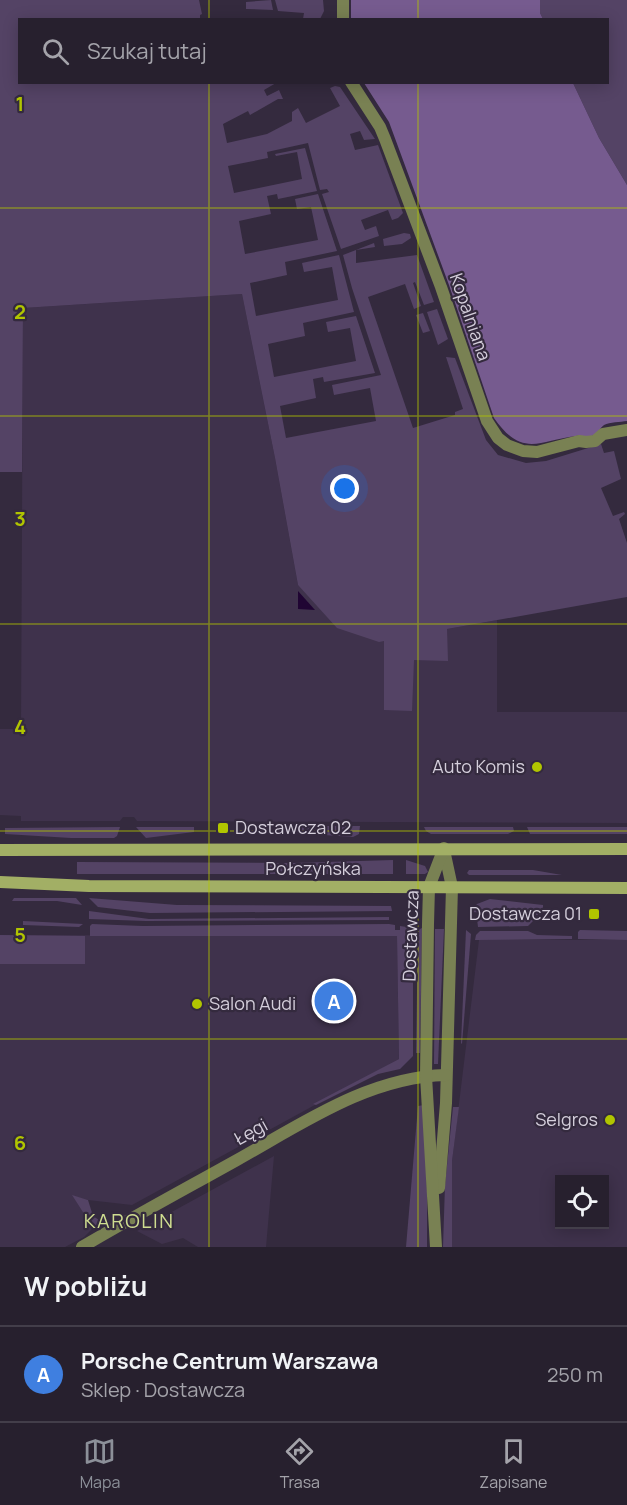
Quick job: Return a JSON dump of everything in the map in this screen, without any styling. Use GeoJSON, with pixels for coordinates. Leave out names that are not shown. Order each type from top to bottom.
{"type":"FeatureCollection","features":[{"type":"Feature","properties":{"kind":"main road","name":"Połczyńska"},"geometry":{"type":"LineString","coordinates":[[0,850],[627,849]]}},
{"type":"Feature","properties":{"kind":"main road","name":"Połczyńska"},"geometry":{"type":"LineString","coordinates":[[0,882],[89,886],[627,888]]}},
{"type":"Feature","properties":{"kind":"street"},"geometry":{"type":"LineString","coordinates":[[343,0],[343,18]]}},
{"type":"Feature","properties":{"kind":"street","name":"Kopalniana"},"geometry":{"type":"LineString","coordinates":[[352,84],[382,133],[441,287],[487,421],[498,438],[507,445],[523,451],[537,452],[579,441],[595,441],[603,434],[627,430]]}},
{"type":"Feature","properties":{"kind":"street","name":"Dostawcza"},"geometry":{"type":"LineString","coordinates":[[436,1241],[426,1076],[429,887],[444,848]]}},
{"type":"Feature","properties":{"kind":"street","name":"Dostawcza"},"geometry":{"type":"LineString","coordinates":[[436,1241],[446,1075],[452,887],[444,848]]}},
{"type":"Feature","properties":{"kind":"street","name":"Łęgi"},"geometry":{"type":"LineString","coordinates":[[82,1247],[292,1130],[371,1089],[401,1080],[446,1075]]}},
{"type":"Feature","properties":{"kind":"shaded area"},"geometry":{"type":"Polygon","coordinates":[[[0,0],[199,0],[202,14],[200,18],[18,18],[18,84],[274,84],[264,90],[267,96],[279,90],[283,99],[278,99],[250,115],[248,111],[223,124],[227,143],[267,134],[292,121],[292,112],[298,108],[306,123],[340,106],[330,88],[340,87],[375,139],[364,140],[360,131],[350,134],[355,150],[378,145],[403,213],[392,220],[388,210],[361,220],[365,230],[376,226],[379,236],[341,249],[322,194],[329,192],[327,189],[320,190],[308,143],[267,152],[268,158],[228,166],[234,193],[302,179],[297,152],[276,156],[275,154],[305,148],[317,191],[278,199],[277,194],[267,196],[271,214],[239,221],[245,254],[318,240],[311,207],[297,209],[295,199],[318,194],[337,251],[285,262],[287,275],[250,283],[256,316],[338,300],[332,267],[304,272],[302,263],[339,255],[354,312],[303,323],[305,336],[268,344],[274,377],[356,361],[350,328],[328,332],[326,322],[356,316],[375,373],[324,382],[323,377],[313,379],[316,398],[280,406],[286,438],[376,421],[370,388],[334,395],[332,385],[381,375],[343,255],[374,243],[375,247],[356,250],[356,263],[417,255],[434,302],[424,305],[415,282],[413,283],[421,306],[414,309],[405,284],[368,297],[413,428],[455,415],[455,412],[463,409],[446,357],[455,358],[486,440],[498,455],[526,463],[546,461],[601,444],[604,453],[614,451],[621,479],[601,488],[613,516],[624,512],[625,514],[619,519],[627,543],[627,597],[447,629],[448,661],[414,660],[412,711],[384,710],[384,641],[379,642],[337,628],[298,585],[242,294],[23,308],[22,472],[0,472],[0,0]]]}},
{"type":"Feature","properties":{"kind":"shaded area"},"geometry":{"type":"Polygon","coordinates":[[[271,0],[273,10],[246,9],[246,2],[271,0]]]}},
{"type":"Feature","properties":{"kind":"shaded area"},"geometry":{"type":"Polygon","coordinates":[[[275,0],[323,0],[324,11],[320,18],[303,18],[304,13],[278,11],[275,0]]]}},
{"type":"Feature","properties":{"kind":"shaded area"},"geometry":{"type":"Polygon","coordinates":[[[351,0],[540,0],[542,18],[351,18],[351,0]]]}},
{"type":"Feature","properties":{"kind":"shaded area"},"geometry":{"type":"Polygon","coordinates":[[[540,0],[627,0],[627,185],[599,138],[573,84],[609,84],[609,18],[542,18],[540,0]]]}},
{"type":"Feature","properties":{"kind":"shaded area"},"geometry":{"type":"Polygon","coordinates":[[[365,84],[573,84],[599,138],[627,185],[627,421],[604,425],[590,437],[576,436],[531,444],[522,443],[513,438],[494,418],[449,285],[389,122],[365,84]]]}},
{"type":"Feature","properties":{"kind":"shaded area"},"geometry":{"type":"Polygon","coordinates":[[[404,233],[410,234],[411,238],[402,244],[384,246],[383,239],[404,233]]]}},
{"type":"Feature","properties":{"kind":"shaded area"},"geometry":{"type":"Polygon","coordinates":[[[242,294],[298,585],[414,659],[447,629],[497,620],[497,712],[627,712],[627,823],[137,821],[134,817],[123,817],[120,821],[21,821],[21,816],[0,815],[0,729],[21,729],[23,308],[242,294]]]}},
{"type":"Feature","properties":{"kind":"shaded area"},"geometry":{"type":"Polygon","coordinates":[[[437,309],[448,339],[438,345],[427,312],[437,309]]]}},
{"type":"Feature","properties":{"kind":"shaded area"},"geometry":{"type":"Polygon","coordinates":[[[423,313],[430,331],[423,333],[416,315],[423,313]]]}},
{"type":"Feature","properties":{"kind":"shaded area"},"geometry":{"type":"Polygon","coordinates":[[[298,591],[315,610],[298,609],[298,591]]]}},
{"type":"Feature","properties":{"kind":"shaded area"},"geometry":{"type":"Polygon","coordinates":[[[294,826],[360,826],[359,834],[353,837],[294,833],[294,826]]]}},
{"type":"Feature","properties":{"kind":"shaded area"},"geometry":{"type":"Polygon","coordinates":[[[120,827],[114,838],[5,834],[5,828],[120,827]]]}},
{"type":"Feature","properties":{"kind":"shaded area"},"geometry":{"type":"Polygon","coordinates":[[[136,827],[194,827],[194,832],[146,838],[136,827]]]}},
{"type":"Feature","properties":{"kind":"shaded area"},"geometry":{"type":"Polygon","coordinates":[[[424,827],[513,827],[514,831],[508,834],[431,834],[424,827]]]}},
{"type":"Feature","properties":{"kind":"shaded area"},"geometry":{"type":"Polygon","coordinates":[[[527,827],[627,827],[627,834],[530,834],[527,827]]]}},
{"type":"Feature","properties":{"kind":"shaded area"},"geometry":{"type":"Polygon","coordinates":[[[393,860],[393,874],[77,874],[77,862],[292,863],[393,860]]]}},
{"type":"Feature","properties":{"kind":"shaded area"},"geometry":{"type":"Polygon","coordinates":[[[406,860],[425,866],[428,872],[406,874],[406,860]]]}},
{"type":"Feature","properties":{"kind":"shaded area"},"geometry":{"type":"Polygon","coordinates":[[[469,870],[533,870],[562,875],[469,875],[467,873],[469,870]]]}},
{"type":"Feature","properties":{"kind":"shaded area"},"geometry":{"type":"Polygon","coordinates":[[[14,898],[76,898],[82,905],[57,901],[12,901],[14,898]]]}},
{"type":"Feature","properties":{"kind":"shaded area"},"geometry":{"type":"Polygon","coordinates":[[[89,898],[177,905],[391,906],[392,911],[150,913],[98,907],[89,898]]]}},
{"type":"Feature","properties":{"kind":"shaded area"},"geometry":{"type":"Polygon","coordinates":[[[490,899],[543,905],[543,911],[539,915],[470,912],[477,904],[490,899]]]}},
{"type":"Feature","properties":{"kind":"shaded area"},"geometry":{"type":"Polygon","coordinates":[[[89,911],[149,919],[389,917],[389,920],[146,921],[89,919],[89,911]]]}},
{"type":"Feature","properties":{"kind":"shaded area"},"geometry":{"type":"Polygon","coordinates":[[[477,919],[534,920],[528,926],[478,927],[477,919]]]}},
{"type":"Feature","properties":{"kind":"shaded area"},"geometry":{"type":"Polygon","coordinates":[[[23,921],[83,924],[79,927],[23,925],[23,921]]]}},
{"type":"Feature","properties":{"kind":"shaded area"},"geometry":{"type":"Polygon","coordinates":[[[92,924],[143,926],[389,924],[395,925],[395,930],[400,930],[400,926],[413,928],[413,1056],[400,1069],[378,1074],[316,1105],[313,1104],[399,1059],[397,936],[90,936],[92,924]]]}},
{"type":"Feature","properties":{"kind":"shaded area"},"geometry":{"type":"Polygon","coordinates":[[[422,928],[420,1053],[416,1053],[418,930],[422,928]]]}},
{"type":"Feature","properties":{"kind":"shaded area"},"geometry":{"type":"Polygon","coordinates":[[[435,929],[444,929],[438,1064],[434,1064],[435,929]]]}},
{"type":"Feature","properties":{"kind":"shaded area"},"geometry":{"type":"Polygon","coordinates":[[[466,930],[471,934],[462,1044],[461,1043],[466,930]]]}},
{"type":"Feature","properties":{"kind":"shaded area"},"geometry":{"type":"Polygon","coordinates":[[[580,930],[627,931],[627,940],[578,939],[580,930]]]}},
{"type":"Feature","properties":{"kind":"shaded area"},"geometry":{"type":"Polygon","coordinates":[[[480,931],[528,931],[537,935],[572,936],[572,939],[475,940],[480,931]]]}},
{"type":"Feature","properties":{"kind":"shaded area"},"geometry":{"type":"Polygon","coordinates":[[[0,935],[397,936],[399,1059],[132,1205],[73,1196],[93,1228],[84,1237],[65,1247],[0,1247],[0,935]]]}},
{"type":"Feature","properties":{"kind":"shaded area"},"geometry":{"type":"Polygon","coordinates":[[[0,935],[85,936],[85,964],[0,964],[0,935]]]}},
{"type":"Feature","properties":{"kind":"shaded area"},"geometry":{"type":"Polygon","coordinates":[[[479,940],[627,940],[627,1247],[452,1247],[452,1161],[479,940]]]}},
{"type":"Feature","properties":{"kind":"shaded area"},"geometry":{"type":"Polygon","coordinates":[[[424,1105],[427,1247],[406,1247],[418,1106],[424,1105]]]}},
{"type":"Feature","properties":{"kind":"shaded area"},"geometry":{"type":"Polygon","coordinates":[[[453,1107],[459,1107],[452,1161],[452,1247],[443,1247],[445,1185],[453,1107]]]}},
{"type":"Feature","properties":{"kind":"shaded area"},"geometry":{"type":"Polygon","coordinates":[[[274,1156],[266,1247],[198,1247],[183,1238],[162,1244],[137,1231],[274,1156]]]}},
{"type":"Feature","properties":{"kind":"shaded area"},"geometry":{"type":"Polygon","coordinates":[[[72,1195],[88,1200],[93,1216],[102,1222],[93,1228],[72,1195]]]}},
{"type":"Feature","properties":{"kind":"place","name":"Auto Komis"},"geometry":{"type":"Point","coordinates":[537,767]}},
{"type":"Feature","properties":{"kind":"place","name":"Dostawcza 02"},"geometry":{"type":"Point","coordinates":[223,828]}},
{"type":"Feature","properties":{"kind":"place","name":"Dostawcza 01"},"geometry":{"type":"Point","coordinates":[594,914]}},
{"type":"Feature","properties":{"kind":"place","name":"Porsche Centrum Warszawa"},"geometry":{"type":"Point","coordinates":[334,1001]}},
{"type":"Feature","properties":{"kind":"place","name":"Salon Audi"},"geometry":{"type":"Point","coordinates":[197,1004]}},
{"type":"Feature","properties":{"kind":"place","name":"Selgros"},"geometry":{"type":"Point","coordinates":[610,1120]}},
{"type":"Feature","properties":{"kind":"district","name":"KAROLIN"},"geometry":{"type":"Point","coordinates":[129,1221]}}]}
